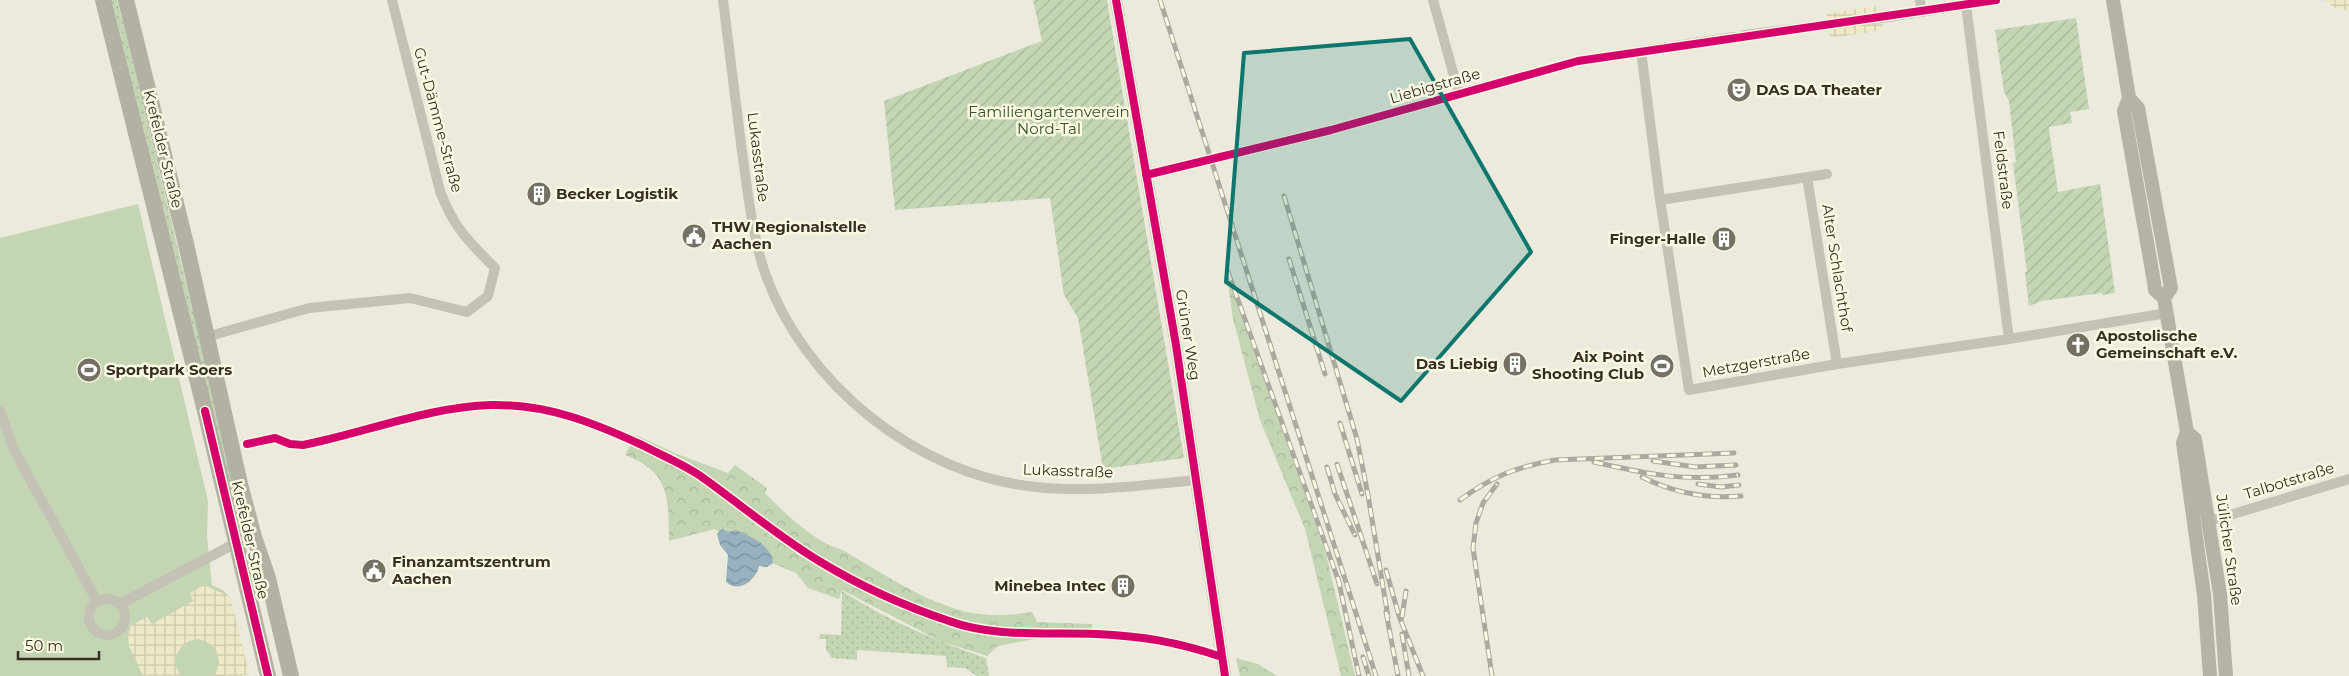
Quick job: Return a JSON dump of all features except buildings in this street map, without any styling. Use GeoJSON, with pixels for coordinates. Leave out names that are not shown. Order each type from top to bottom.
{"type":"FeatureCollection","features":[{"type":"Feature","properties":{"kind":"main road","name":"Krefelder Straße"},"geometry":{"type":"LineString","coordinates":[[103,0],[205,411],[268,676]]}},
{"type":"Feature","properties":{"kind":"main road","name":"Krefelder Straße"},"geometry":{"type":"LineString","coordinates":[[126,0],[176,200],[206,337],[254,538],[268,578],[291,676]]}},
{"type":"Feature","properties":{"kind":"main road","name":"Jülicher Straße"},"geometry":{"type":"LineString","coordinates":[[2113,0],[2129,98],[2124,110],[2155,290],[2164,298],[2167,312],[2186,432],[2183,443],[2204,595],[2210,676]]}},
{"type":"Feature","properties":{"kind":"main road","name":"Jülicher Straße"},"geometry":{"type":"LineString","coordinates":[[2186,432],[2195,439],[2210,521],[2220,594],[2226,676]]}},
{"type":"Feature","properties":{"kind":"main road"},"geometry":{"type":"LineString","coordinates":[[2195,524],[2210,521]]}},
{"type":"Feature","properties":{"kind":"street","name":"Gut-Dämme-Straße"},"geometry":{"type":"LineString","coordinates":[[206,337],[309,308],[410,298],[467,312],[488,296],[495,268],[461,234],[448,212],[440,191],[392,0]]}},
{"type":"Feature","properties":{"kind":"street","name":"Lukasstraße"},"geometry":{"type":"LineString","coordinates":[[723,0],[751,218],[764,270],[790,325],[830,379],[873,419],[907,442],[948,463],[994,479],[1036,487],[1091,489],[1197,480]]}},
{"type":"Feature","properties":{"kind":"street","name":"Grüner Weg"},"geometry":{"type":"LineString","coordinates":[[1116,0],[1197,480],[1225,676]]}},
{"type":"Feature","properties":{"kind":"street"},"geometry":{"type":"LineString","coordinates":[[1433,0],[1459,94]]}},
{"type":"Feature","properties":{"kind":"street"},"geometry":{"type":"LineString","coordinates":[[1920,0],[1922,12]]}},
{"type":"Feature","properties":{"kind":"street","name":"Liebigstraße"},"geometry":{"type":"LineString","coordinates":[[1146,174],[1331,130],[1578,61],[1996,0]]}},
{"type":"Feature","properties":{"kind":"street","name":"Feldstraße"},"geometry":{"type":"LineString","coordinates":[[1966,5],[2009,339]]}},
{"type":"Feature","properties":{"kind":"street","name":"Metzgerstraße"},"geometry":{"type":"LineString","coordinates":[[1641,51],[1660,200],[1689,390],[1837,364],[2009,339],[2167,312]]}},
{"type":"Feature","properties":{"kind":"street"},"geometry":{"type":"LineString","coordinates":[[1660,200],[1828,174]]}},
{"type":"Feature","properties":{"kind":"street","name":"Alter Schlachthof"},"geometry":{"type":"LineString","coordinates":[[1808,177],[1837,364]]}},
{"type":"Feature","properties":{"kind":"street"},"geometry":{"type":"LineString","coordinates":[[0,411],[14,450],[97,601]]}},
{"type":"Feature","properties":{"kind":"street","name":"Talbotstraße"},"geometry":{"type":"LineString","coordinates":[[2210,521],[2349,478]]}},
{"type":"Feature","properties":{"kind":"street"},"geometry":{"type":"LineString","coordinates":[[120,604],[236,543],[254,538]]}},
{"type":"Feature","properties":{"kind":"street"},"geometry":{"type":"LineString","coordinates":[[105,598],[120,604],[124,612],[125,621],[121,628],[114,634],[104,635],[95,631],[88,618],[90,608],[97,601],[105,598]]}},
{"type":"Feature","properties":{"kind":"highlighted area"},"geometry":{"type":"Polygon","coordinates":[[[1410,39],[1531,252],[1401,401],[1226,282],[1244,53],[1410,39]]]}},
{"type":"Feature","properties":{"kind":"green space"},"geometry":{"type":"Polygon","coordinates":[[[110,0],[117,0],[127,37],[241,511],[236,513],[110,0]]]}},
{"type":"Feature","properties":{"kind":"green space","name":"Familiengartenverein Nord-Tal"},"geometry":{"type":"Polygon","coordinates":[[[1033,0],[1107,0],[1184,458],[1103,469],[1078,318],[1064,295],[1050,198],[895,210],[884,101],[1042,41],[1033,0]]]}},
{"type":"Feature","properties":{"kind":"green space"},"geometry":{"type":"Polygon","coordinates":[[[2076,18],[2089,109],[2070,112],[2072,123],[2049,127],[2050,136],[2058,192],[2100,184],[2115,293],[2041,301],[2029,306],[2025,272],[2027,272],[2013,163],[2016,162],[2009,101],[2004,92],[1995,30],[2076,18]]]}},
{"type":"Feature","properties":{"kind":"green space","name":"Sportpark Soers"},"geometry":{"type":"Polygon","coordinates":[[[138,204],[208,501],[207,537],[212,585],[223,590],[230,597],[249,674],[240,676],[0,676],[0,238],[138,204]]]}},
{"type":"Feature","properties":{"kind":"green space"},"geometry":{"type":"Polygon","coordinates":[[[1227,276],[1326,554],[1355,676],[1341,676],[1305,529],[1260,420],[1233,319],[1227,276]]]}},
{"type":"Feature","properties":{"kind":"green space"},"geometry":{"type":"Polygon","coordinates":[[[636,435],[677,454],[728,473],[735,465],[767,488],[765,493],[802,528],[829,545],[844,551],[919,594],[939,603],[959,610],[980,614],[1005,615],[1032,612],[1037,622],[1092,624],[1091,637],[1056,635],[998,646],[987,656],[940,641],[842,590],[839,599],[808,588],[796,573],[747,553],[715,529],[669,541],[667,499],[664,488],[651,470],[625,455],[636,435]]]}},
{"type":"Feature","properties":{"kind":"green space"},"geometry":{"type":"Polygon","coordinates":[[[842,591],[859,602],[912,629],[986,658],[989,676],[977,676],[965,668],[947,667],[946,656],[857,650],[857,660],[832,658],[826,650],[826,639],[819,639],[820,634],[841,635],[842,591]]]}},
{"type":"Feature","properties":{"kind":"green space"},"geometry":{"type":"Polygon","coordinates":[[[1236,658],[1258,664],[1277,676],[1240,676],[1236,658]]]}},
{"type":"Feature","properties":{"kind":"shaded area"},"geometry":{"type":"Polygon","coordinates":[[[2324,0],[2349,0],[2349,11],[2335,8],[2324,0]]]}},
{"type":"Feature","properties":{"kind":"shaded area"},"geometry":{"type":"Polygon","coordinates":[[[1880,6],[1884,30],[1830,38],[1826,13],[1880,6]]]}},
{"type":"Feature","properties":{"kind":"shaded area"},"geometry":{"type":"Polygon","coordinates":[[[204,585],[230,597],[249,674],[213,676],[217,671],[219,661],[216,650],[209,643],[199,639],[189,641],[181,647],[176,656],[176,667],[181,676],[143,676],[129,646],[128,637],[131,625],[147,617],[152,624],[193,601],[190,593],[204,585]]]}},
{"type":"Feature","properties":{"kind":"water"},"geometry":{"type":"Polygon","coordinates":[[[722,529],[729,532],[736,530],[759,542],[768,551],[773,563],[767,567],[759,566],[754,576],[746,584],[736,587],[726,582],[728,555],[720,545],[717,534],[722,529]]]}},
{"type":"Feature","properties":{"kind":"railway"},"geometry":{"type":"LineString","coordinates":[[1160,0],[1376,676]]}},
{"type":"Feature","properties":{"kind":"railway"},"geometry":{"type":"LineString","coordinates":[[1284,196],[1357,439],[1388,617]]}},
{"type":"Feature","properties":{"kind":"railway"},"geometry":{"type":"LineString","coordinates":[[1289,259],[1325,374]]}},
{"type":"Feature","properties":{"kind":"railway"},"geometry":{"type":"LineString","coordinates":[[1228,272],[1340,585]]}},
{"type":"Feature","properties":{"kind":"railway"},"geometry":{"type":"LineString","coordinates":[[1340,423],[1362,494]]}},
{"type":"Feature","properties":{"kind":"railway"},"geometry":{"type":"LineString","coordinates":[[1460,500],[1482,485],[1504,474],[1555,460],[1734,453]]}},
{"type":"Feature","properties":{"kind":"railway"},"geometry":{"type":"LineString","coordinates":[[1653,461],[1695,467],[1736,465]]}},
{"type":"Feature","properties":{"kind":"railway"},"geometry":{"type":"LineString","coordinates":[[1594,462],[1666,476],[1700,478],[1738,475]]}},
{"type":"Feature","properties":{"kind":"railway"},"geometry":{"type":"LineString","coordinates":[[1337,464],[1377,584]]}},
{"type":"Feature","properties":{"kind":"railway"},"geometry":{"type":"LineString","coordinates":[[1327,467],[1335,494],[1355,535]]}},
{"type":"Feature","properties":{"kind":"railway"},"geometry":{"type":"LineString","coordinates":[[1642,477],[1654,483],[1690,494],[1715,497],[1741,496]]}},
{"type":"Feature","properties":{"kind":"railway"},"geometry":{"type":"LineString","coordinates":[[1492,676],[1473,548],[1476,523],[1483,503],[1497,484]]}},
{"type":"Feature","properties":{"kind":"railway"},"geometry":{"type":"LineString","coordinates":[[1698,484],[1721,487],[1739,485]]}},
{"type":"Feature","properties":{"kind":"railway"},"geometry":{"type":"LineString","coordinates":[[1386,570],[1399,616],[1423,676]]}},
{"type":"Feature","properties":{"kind":"railway"},"geometry":{"type":"LineString","coordinates":[[1338,578],[1359,676]]}},
{"type":"Feature","properties":{"kind":"railway"},"geometry":{"type":"LineString","coordinates":[[1402,617],[1406,591]]}},
{"type":"Feature","properties":{"kind":"railway"},"geometry":{"type":"LineString","coordinates":[[1386,612],[1398,676]]}},
{"type":"Feature","properties":{"kind":"railway"},"geometry":{"type":"LineString","coordinates":[[1402,634],[1409,676]]}},
{"type":"Feature","properties":{"kind":"railway"},"geometry":{"type":"LineString","coordinates":[[1363,657],[1369,676]]}},
{"type":"Feature","properties":{"kind":"cycle path"},"geometry":{"type":"LineString","coordinates":[[1116,0],[1176,345],[1225,676]]}},
{"type":"Feature","properties":{"kind":"cycle path"},"geometry":{"type":"LineString","coordinates":[[1146,175],[1331,130],[1578,61],[1996,0]]}},
{"type":"Feature","properties":{"kind":"cycle path"},"geometry":{"type":"LineString","coordinates":[[247,444],[275,438],[290,444],[303,445],[420,415],[467,407],[512,405],[550,411],[605,429],[685,467],[819,561],[866,587],[932,615],[967,626],[1003,632],[1096,634],[1145,638],[1190,647],[1222,657]]}},
{"type":"Feature","properties":{"kind":"cycle path"},"geometry":{"type":"LineString","coordinates":[[205,411],[268,676]]}},
{"type":"Feature","properties":{"kind":"place","name":"DAS DA Theater"},"geometry":{"type":"Point","coordinates":[1739,90]}},
{"type":"Feature","properties":{"kind":"place","name":"Becker Logistik"},"geometry":{"type":"Point","coordinates":[539,194]}},
{"type":"Feature","properties":{"kind":"place","name":"THW Regionalstelle Aachen"},"geometry":{"type":"Point","coordinates":[694,236]}},
{"type":"Feature","properties":{"kind":"place","name":"Finger-Halle"},"geometry":{"type":"Point","coordinates":[1724,239]}},
{"type":"Feature","properties":{"kind":"place","name":"Apostolische Gemeinschaft e.V."},"geometry":{"type":"Point","coordinates":[2078,345]}},
{"type":"Feature","properties":{"kind":"place","name":"Das Liebig"},"geometry":{"type":"Point","coordinates":[1515,364]}},
{"type":"Feature","properties":{"kind":"place","name":"Aix Point Shooting Club"},"geometry":{"type":"Point","coordinates":[1662,366]}},
{"type":"Feature","properties":{"kind":"place","name":"Sportpark Soers"},"geometry":{"type":"Point","coordinates":[89,370]}},
{"type":"Feature","properties":{"kind":"place","name":"Finanzamtszentrum Aachen"},"geometry":{"type":"Point","coordinates":[374,571]}},
{"type":"Feature","properties":{"kind":"place","name":"Minebea Intec"},"geometry":{"type":"Point","coordinates":[1123,586]}}]}
